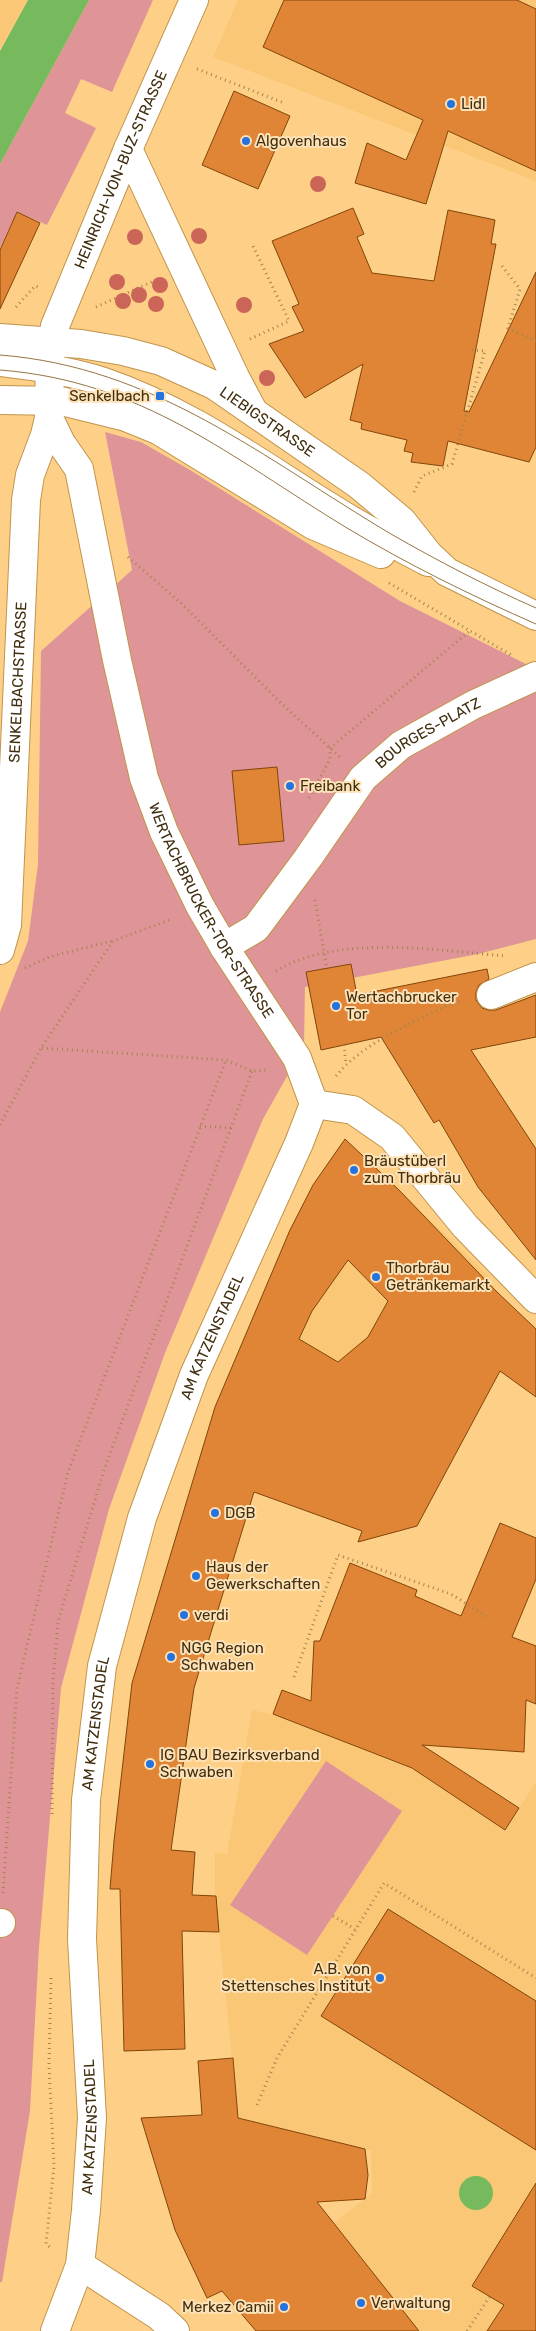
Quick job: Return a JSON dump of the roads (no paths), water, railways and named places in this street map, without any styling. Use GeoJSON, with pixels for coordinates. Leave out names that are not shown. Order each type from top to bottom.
{"type":"FeatureCollection","features":[{"type":"Feature","properties":{"kind":"street","name":"HEINRICH-VON-BUZ-STRASSE"},"geometry":{"type":"LineString","coordinates":[[49,410],[50,355],[55,326],[128,149],[194,0]]}},
{"type":"Feature","properties":{"kind":"street"},"geometry":{"type":"LineString","coordinates":[[128,149],[235,377],[253,410]]}},
{"type":"Feature","properties":{"kind":"street"},"geometry":{"type":"LineString","coordinates":[[0,338],[50,355],[104,382],[157,403],[187,418],[222,438],[351,520],[447,572]]}},
{"type":"Feature","properties":{"kind":"street","name":"LIEBIGSTRASSE"},"geometry":{"type":"LineString","coordinates":[[50,355],[123,351],[161,361],[214,385],[253,410],[359,485],[402,521],[429,555],[447,572],[536,616]]}},
{"type":"Feature","properties":{"kind":"street"},"geometry":{"type":"LineString","coordinates":[[0,362],[50,355]]}},
{"type":"Feature","properties":{"kind":"street","name":"LIEBIGSTRASSE"},"geometry":{"type":"LineString","coordinates":[[0,400],[49,410],[101,410],[158,430],[313,525],[416,567],[447,572]]}},
{"type":"Feature","properties":{"kind":"street","name":"WERTACHBRUCKER-TOR-STRASSE"},"geometry":{"type":"LineString","coordinates":[[49,410],[51,450],[79,469],[117,660],[144,778],[164,832],[200,906],[224,947],[297,1058],[314,1104]]}},
{"type":"Feature","properties":{"kind":"street","name":"SENKELBACHSTRASSE"},"geometry":{"type":"LineString","coordinates":[[0,950],[7,925],[24,536],[30,475],[51,450]]}},
{"type":"Feature","properties":{"kind":"street","name":"BOURGES-PLATZ"},"geometry":{"type":"LineString","coordinates":[[224,947],[256,928],[308,858],[362,778],[401,746],[473,705],[536,676]]}},
{"type":"Feature","properties":{"kind":"street"},"geometry":{"type":"LineString","coordinates":[[491,995],[536,977]]}},
{"type":"Feature","properties":{"kind":"street"},"geometry":{"type":"LineString","coordinates":[[314,1104],[352,1110],[392,1137],[465,1226],[536,1299]]}},
{"type":"Feature","properties":{"kind":"street","name":"AM KATZENSTADEL"},"geometry":{"type":"LineString","coordinates":[[55,2331],[80,2265],[86,2210],[92,2118],[82,1939],[86,1800],[102,1666],[142,1518],[194,1374],[299,1143],[314,1104]]}},
{"type":"Feature","properties":{"kind":"street"},"geometry":{"type":"LineString","coordinates":[[80,2265],[159,2316],[175,2331]]}},
{"type":"Feature","properties":{"kind":"tram line"},"geometry":{"type":"LineString","coordinates":[[0,355],[56,363],[108,377],[158,397],[206,420],[252,447],[391,534],[481,582],[536,608]]}},
{"type":"Feature","properties":{"kind":"tram line"},"geometry":{"type":"LineString","coordinates":[[0,370],[51,377],[98,389],[142,406],[223,450],[347,528],[416,567],[536,624]]}},
{"type":"Feature","properties":{"kind":"place","name":"Lidl"},"geometry":{"type":"Point","coordinates":[451,104]}},
{"type":"Feature","properties":{"kind":"place","name":"Algovenhaus"},"geometry":{"type":"Point","coordinates":[246,141]}},
{"type":"Feature","properties":{"kind":"place","name":"Senkelbach"},"geometry":{"type":"Point","coordinates":[160,396]}},
{"type":"Feature","properties":{"kind":"place","name":"Freibank"},"geometry":{"type":"Point","coordinates":[290,786]}},
{"type":"Feature","properties":{"kind":"place","name":"Wertachbrucker Tor"},"geometry":{"type":"Point","coordinates":[336,1006]}},
{"type":"Feature","properties":{"kind":"place","name":"Bräustüberl zum Thorbräu"},"geometry":{"type":"Point","coordinates":[354,1170]}},
{"type":"Feature","properties":{"kind":"place","name":"Thorbräu Getränkemarkt"},"geometry":{"type":"Point","coordinates":[376,1277]}},
{"type":"Feature","properties":{"kind":"place","name":"DGB"},"geometry":{"type":"Point","coordinates":[215,1513]}},
{"type":"Feature","properties":{"kind":"place","name":"Haus der Gewerkschaften"},"geometry":{"type":"Point","coordinates":[196,1576]}},
{"type":"Feature","properties":{"kind":"place","name":"verdi"},"geometry":{"type":"Point","coordinates":[184,1615]}},
{"type":"Feature","properties":{"kind":"place","name":"NGG Region Schwaben"},"geometry":{"type":"Point","coordinates":[171,1657]}},
{"type":"Feature","properties":{"kind":"place","name":"IG BAU Bezirksverband Schwaben"},"geometry":{"type":"Point","coordinates":[150,1764]}},
{"type":"Feature","properties":{"kind":"place","name":"A.B. von Stettensches Institut"},"geometry":{"type":"Point","coordinates":[380,1978]}},
{"type":"Feature","properties":{"kind":"place","name":"Verwaltung"},"geometry":{"type":"Point","coordinates":[361,2303]}},
{"type":"Feature","properties":{"kind":"place","name":"Merkez Camii"},"geometry":{"type":"Point","coordinates":[284,2307]}}]}
